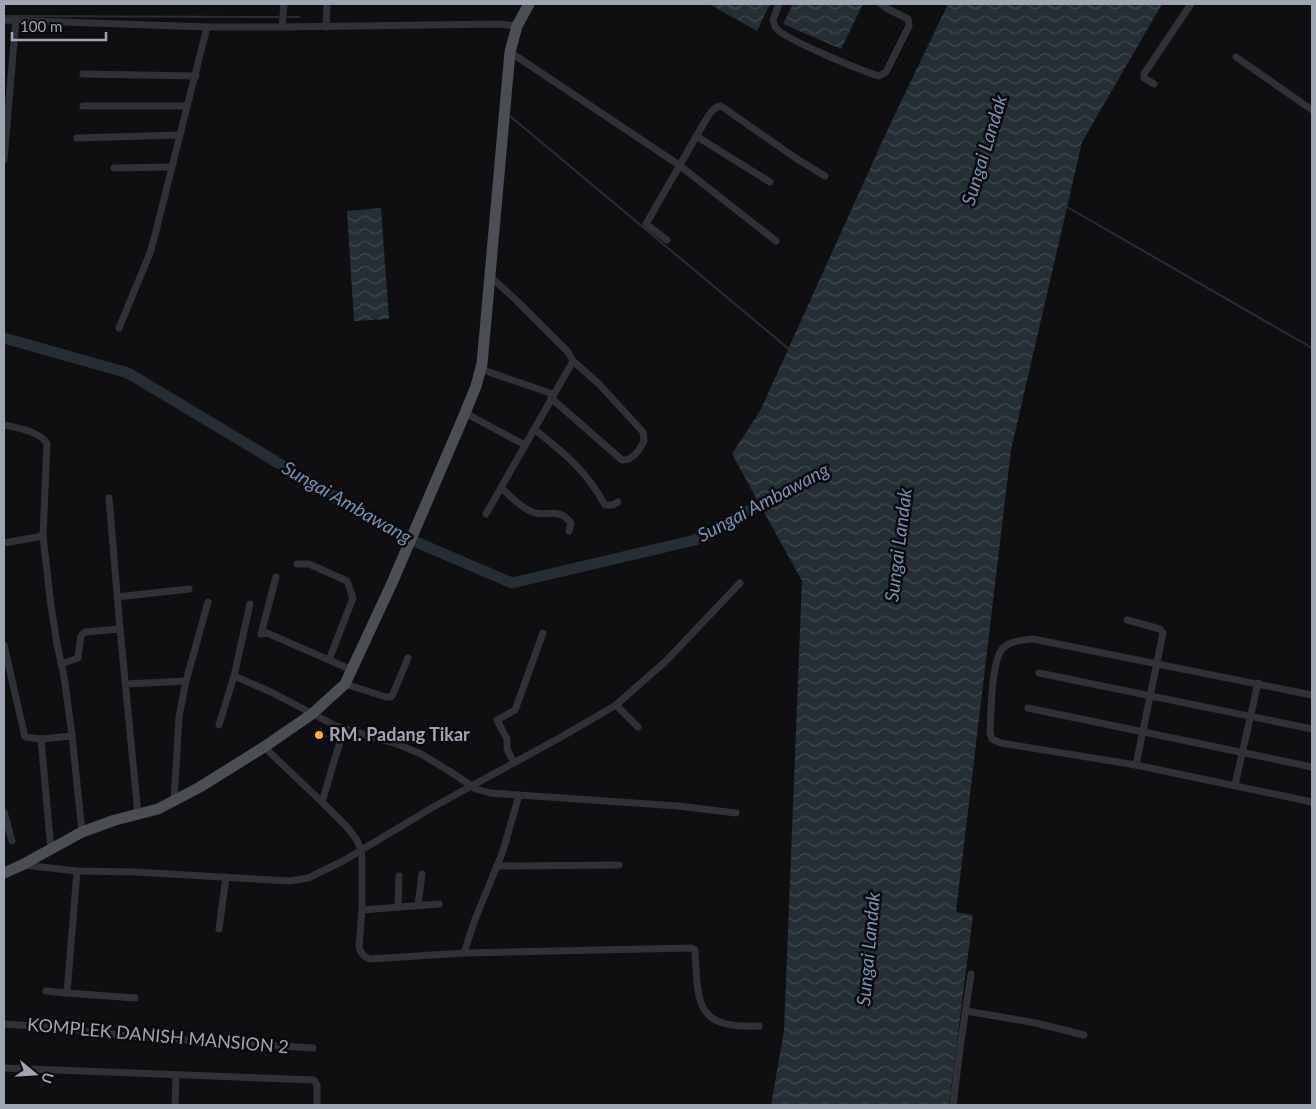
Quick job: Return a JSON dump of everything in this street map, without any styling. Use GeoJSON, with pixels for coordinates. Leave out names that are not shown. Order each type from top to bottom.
{"type":"FeatureCollection","features":[{"type":"Feature","properties":{"kind":"main road"},"geometry":{"type":"LineString","coordinates":[[4,873],[51,850],[82,832],[114,820],[158,809],[200,787],[312,714],[345,684],[392,584],[465,413],[480,369],[510,52],[517,26],[528,4]]}},
{"type":"Feature","properties":{"kind":"street"},"geometry":{"type":"LineString","coordinates":[[282,27],[284,4]]}},
{"type":"Feature","properties":{"kind":"street"},"geometry":{"type":"LineString","coordinates":[[326,27],[327,4]]}},
{"type":"Feature","properties":{"kind":"street"},"geometry":{"type":"LineString","coordinates":[[779,4],[773,20],[776,29],[795,41],[879,76],[886,72],[909,26],[908,18],[881,4]]}},
{"type":"Feature","properties":{"kind":"street"},"geometry":{"type":"LineString","coordinates":[[1154,84],[1144,78],[1144,74],[1191,4]]}},
{"type":"Feature","properties":{"kind":"street"},"geometry":{"type":"LineString","coordinates":[[4,159],[16,19]]}},
{"type":"Feature","properties":{"kind":"street"},"geometry":{"type":"LineString","coordinates":[[4,20],[207,27],[499,24],[517,26]]}},
{"type":"Feature","properties":{"kind":"street"},"geometry":{"type":"LineString","coordinates":[[119,328],[150,253],[207,27]]}},
{"type":"Feature","properties":{"kind":"street"},"geometry":{"type":"LineString","coordinates":[[510,52],[679,165],[776,241]]}},
{"type":"Feature","properties":{"kind":"street"},"geometry":{"type":"LineString","coordinates":[[1236,57],[1312,110]]}},
{"type":"Feature","properties":{"kind":"street"},"geometry":{"type":"LineString","coordinates":[[83,74],[196,76]]}},
{"type":"Feature","properties":{"kind":"street"},"geometry":{"type":"LineString","coordinates":[[84,106],[187,106]]}},
{"type":"Feature","properties":{"kind":"street"},"geometry":{"type":"LineString","coordinates":[[667,240],[646,224],[714,108],[721,106],[824,176]]}},
{"type":"Feature","properties":{"kind":"street"},"geometry":{"type":"LineString","coordinates":[[77,138],[179,135]]}},
{"type":"Feature","properties":{"kind":"street"},"geometry":{"type":"LineString","coordinates":[[696,136],[770,182]]}},
{"type":"Feature","properties":{"kind":"street"},"geometry":{"type":"LineString","coordinates":[[114,168],[171,168]]}},
{"type":"Feature","properties":{"kind":"street"},"geometry":{"type":"LineString","coordinates":[[480,369],[552,396],[622,460],[629,460],[642,445],[645,437],[643,432],[598,383],[573,361],[568,352],[490,277]]}},
{"type":"Feature","properties":{"kind":"street"},"geometry":{"type":"LineString","coordinates":[[486,514],[573,361]]}},
{"type":"Feature","properties":{"kind":"street"},"geometry":{"type":"LineString","coordinates":[[465,413],[525,445]]}},
{"type":"Feature","properties":{"kind":"street"},"geometry":{"type":"LineString","coordinates":[[4,425],[33,433],[47,443],[43,536],[51,606],[72,736],[82,832]]}},
{"type":"Feature","properties":{"kind":"street"},"geometry":{"type":"LineString","coordinates":[[534,429],[562,451],[581,470],[591,481],[605,505],[613,506],[618,502]]}},
{"type":"Feature","properties":{"kind":"street"},"geometry":{"type":"LineString","coordinates":[[501,488],[531,512],[553,513],[563,516],[571,524],[569,531]]}},
{"type":"Feature","properties":{"kind":"street"},"geometry":{"type":"LineString","coordinates":[[109,498],[138,814]]}},
{"type":"Feature","properties":{"kind":"street"},"geometry":{"type":"LineString","coordinates":[[4,543],[43,536]]}},
{"type":"Feature","properties":{"kind":"street"},"geometry":{"type":"LineString","coordinates":[[297,564],[309,564],[347,581],[353,598],[329,660]]}},
{"type":"Feature","properties":{"kind":"street"},"geometry":{"type":"LineString","coordinates":[[276,577],[261,634],[267,633],[352,670]]}},
{"type":"Feature","properties":{"kind":"street"},"geometry":{"type":"LineString","coordinates":[[22,865],[76,871],[135,872],[299,881],[324,871],[616,705],[662,666],[740,582]]}},
{"type":"Feature","properties":{"kind":"street"},"geometry":{"type":"LineString","coordinates":[[117,596],[189,589]]}},
{"type":"Feature","properties":{"kind":"street"},"geometry":{"type":"LineString","coordinates":[[174,801],[179,717],[186,681],[208,602]]}},
{"type":"Feature","properties":{"kind":"street"},"geometry":{"type":"LineString","coordinates":[[219,725],[234,676],[250,604]]}},
{"type":"Feature","properties":{"kind":"street"},"geometry":{"type":"LineString","coordinates":[[1127,620],[1162,630],[1163,633],[1136,765]]}},
{"type":"Feature","properties":{"kind":"street"},"geometry":{"type":"LineString","coordinates":[[61,664],[78,658],[81,636],[85,632],[120,629]]}},
{"type":"Feature","properties":{"kind":"street"},"geometry":{"type":"LineString","coordinates":[[514,763],[497,720],[515,710],[543,633]]}},
{"type":"Feature","properties":{"kind":"street"},"geometry":{"type":"LineString","coordinates":[[1312,695],[1033,639],[1005,646],[1000,652],[992,690],[990,733],[992,739],[1001,743],[1136,765],[1312,802]]}},
{"type":"Feature","properties":{"kind":"street"},"geometry":{"type":"LineString","coordinates":[[4,645],[26,738],[41,739],[72,736]]}},
{"type":"Feature","properties":{"kind":"street"},"geometry":{"type":"LineString","coordinates":[[345,684],[391,697],[394,694],[408,658]]}},
{"type":"Feature","properties":{"kind":"street"},"geometry":{"type":"LineString","coordinates":[[1039,673],[1312,729]]}},
{"type":"Feature","properties":{"kind":"street"},"geometry":{"type":"LineString","coordinates":[[234,676],[270,692],[327,722],[397,744],[421,754],[482,792],[678,806],[736,813]]}},
{"type":"Feature","properties":{"kind":"street"},"geometry":{"type":"LineString","coordinates":[[126,684],[186,681]]}},
{"type":"Feature","properties":{"kind":"street"},"geometry":{"type":"LineString","coordinates":[[1235,785],[1258,683]]}},
{"type":"Feature","properties":{"kind":"street"},"geometry":{"type":"LineString","coordinates":[[616,705],[638,727]]}},
{"type":"Feature","properties":{"kind":"street"},"geometry":{"type":"LineString","coordinates":[[1028,708],[1312,767]]}},
{"type":"Feature","properties":{"kind":"street"},"geometry":{"type":"LineString","coordinates":[[322,802],[344,728]]}},
{"type":"Feature","properties":{"kind":"street"},"geometry":{"type":"LineString","coordinates":[[41,739],[51,850]]}},
{"type":"Feature","properties":{"kind":"street"},"geometry":{"type":"LineString","coordinates":[[264,747],[352,832],[361,850],[362,910],[359,950],[366,958],[464,953],[691,948],[695,950],[696,984],[704,1011],[711,1018],[724,1024],[742,1027],[759,1026]]}},
{"type":"Feature","properties":{"kind":"street"},"geometry":{"type":"LineString","coordinates":[[464,953],[474,922],[509,834],[519,795]]}},
{"type":"Feature","properties":{"kind":"street"},"geometry":{"type":"LineString","coordinates":[[4,812],[12,841]]}},
{"type":"Feature","properties":{"kind":"street"},"geometry":{"type":"LineString","coordinates":[[497,866],[620,865]]}},
{"type":"Feature","properties":{"kind":"street"},"geometry":{"type":"LineString","coordinates":[[67,993],[76,871]]}},
{"type":"Feature","properties":{"kind":"street"},"geometry":{"type":"LineString","coordinates":[[418,905],[422,874]]}},
{"type":"Feature","properties":{"kind":"street"},"geometry":{"type":"LineString","coordinates":[[398,907],[399,876]]}},
{"type":"Feature","properties":{"kind":"street"},"geometry":{"type":"LineString","coordinates":[[219,929],[226,877]]}},
{"type":"Feature","properties":{"kind":"street"},"geometry":{"type":"LineString","coordinates":[[362,910],[439,904]]}},
{"type":"Feature","properties":{"kind":"street"},"geometry":{"type":"LineString","coordinates":[[956,1105],[971,974]]}},
{"type":"Feature","properties":{"kind":"street"},"geometry":{"type":"LineString","coordinates":[[46,991],[135,998]]}},
{"type":"Feature","properties":{"kind":"street"},"geometry":{"type":"LineString","coordinates":[[966,1011],[1036,1023],[1084,1036]]}},
{"type":"Feature","properties":{"kind":"street","name":"KOMPLEK DANISH MANSION 2"},"geometry":{"type":"LineString","coordinates":[[4,1024],[63,1028],[127,1036],[313,1048]]}},
{"type":"Feature","properties":{"kind":"street"},"geometry":{"type":"LineString","coordinates":[[4,1068],[312,1080],[317,1085],[317,1105]]}},
{"type":"Feature","properties":{"kind":"street"},"geometry":{"type":"LineString","coordinates":[[175,1105],[176,1075]]}},
{"type":"Feature","properties":{"kind":"water"},"geometry":{"type":"Polygon","coordinates":[[[709,4],[770,4],[757,31],[709,4]]]}},
{"type":"Feature","properties":{"kind":"water"},"geometry":{"type":"Polygon","coordinates":[[[793,4],[863,4],[841,49],[783,24],[793,4]]]}},
{"type":"Feature","properties":{"kind":"water","name":"Sungai Landak"},"geometry":{"type":"Polygon","coordinates":[[[948,4],[1162,4],[1082,142],[1011,450],[956,912],[973,915],[949,1105],[771,1105],[784,1031],[802,581],[732,454],[761,409],[887,131],[948,4]]]}},
{"type":"Feature","properties":{"kind":"water"},"geometry":{"type":"Polygon","coordinates":[[[381,208],[389,319],[354,321],[347,211],[381,208]]]}},
{"type":"Feature","properties":{"kind":"waterway"},"geometry":{"type":"LineString","coordinates":[[4,16],[278,17]]}},
{"type":"Feature","properties":{"kind":"waterway"},"geometry":{"type":"LineString","coordinates":[[288,17],[299,17]]}},
{"type":"Feature","properties":{"kind":"waterway"},"geometry":{"type":"LineString","coordinates":[[510,116],[790,350]]}},
{"type":"Feature","properties":{"kind":"waterway"},"geometry":{"type":"LineString","coordinates":[[1067,207],[1312,348]]}},
{"type":"Feature","properties":{"kind":"waterway","name":"Sungai Ambawang"},"geometry":{"type":"LineString","coordinates":[[4,338],[128,373],[395,533],[512,583],[695,540],[772,498]]}},
{"type":"Feature","properties":{"kind":"place","name":"RM. Padang Tikar"},"geometry":{"type":"Point","coordinates":[319,735]}}]}
